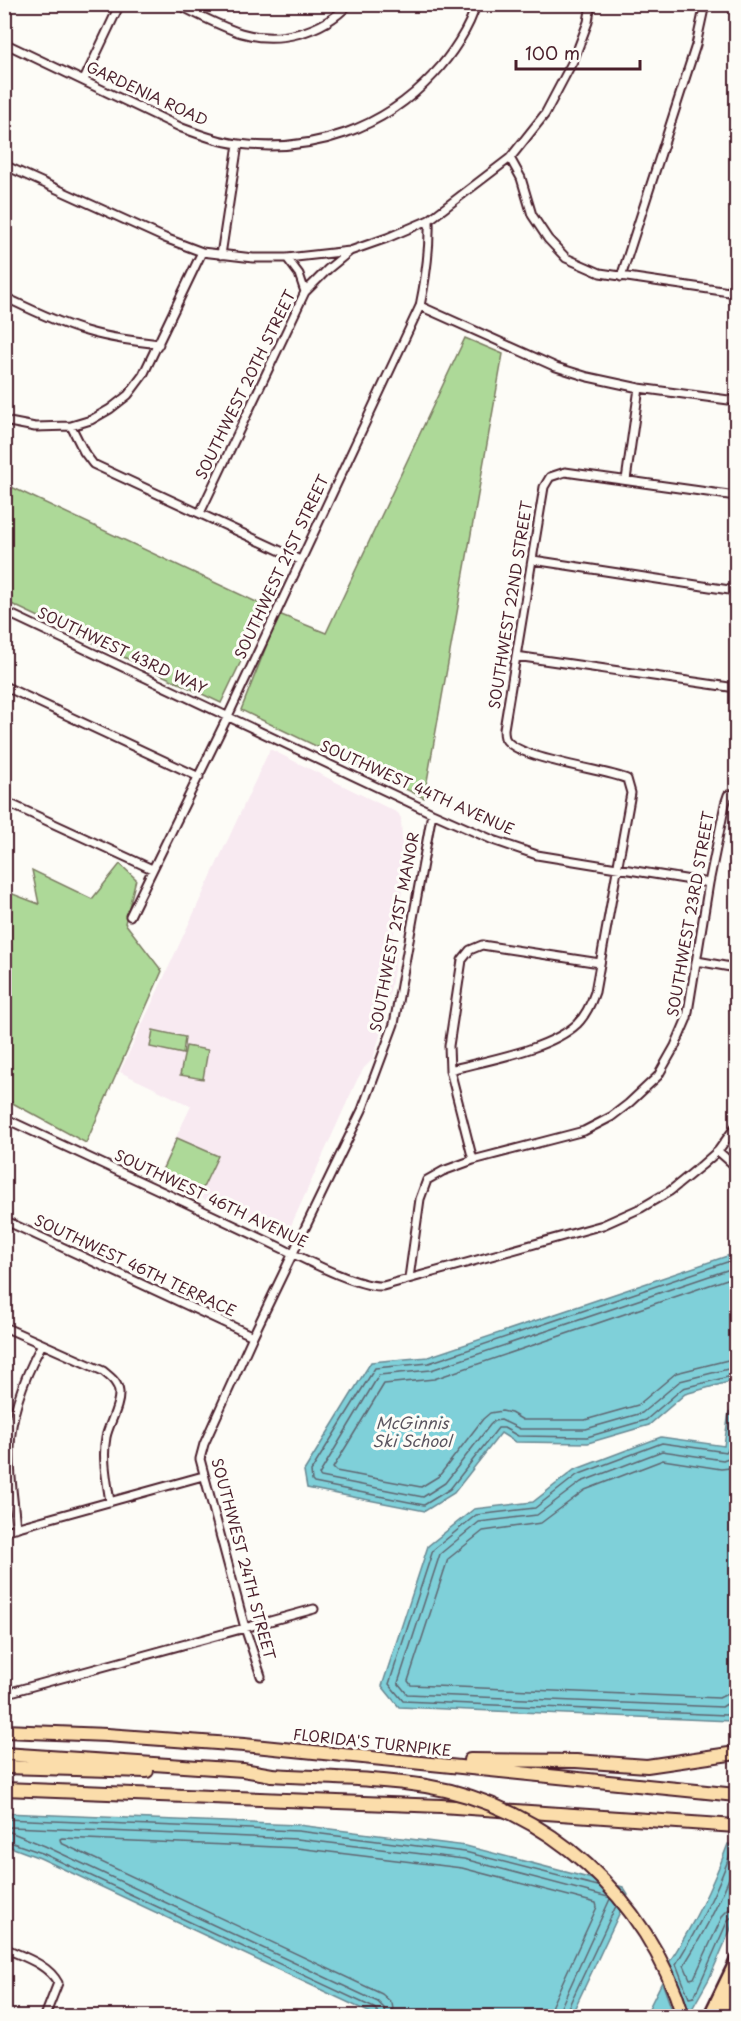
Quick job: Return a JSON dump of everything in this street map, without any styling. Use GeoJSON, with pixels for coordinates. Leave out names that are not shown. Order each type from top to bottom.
{"type":"FeatureCollection","features":[{"type":"Feature","properties":{"kind":"highway","name":"FLORIDA'S TURNPIKE"},"geometry":{"type":"LineString","coordinates":[[4,1731],[107,1735],[394,1759],[736,1795]]}},
{"type":"Feature","properties":{"kind":"highway"},"geometry":{"type":"LineString","coordinates":[[4,1754],[232,1769],[272,1775]]}},
{"type":"Feature","properties":{"kind":"highway"},"geometry":{"type":"LineString","coordinates":[[394,1759],[576,1761],[648,1766],[736,1754]]}},
{"type":"Feature","properties":{"kind":"highway"},"geometry":{"type":"LineString","coordinates":[[4,1767],[272,1775],[393,1782],[427,1786],[473,1798],[515,1815],[538,1828],[577,1855],[620,1898],[658,1954],[683,2016]]}},
{"type":"Feature","properties":{"kind":"highway"},"geometry":{"type":"LineString","coordinates":[[4,1789],[441,1806],[736,1826]]}},
{"type":"Feature","properties":{"kind":"highway"},"geometry":{"type":"LineString","coordinates":[[718,2016],[736,1980]]}},
{"type":"Feature","properties":{"kind":"main road"},"geometry":{"type":"LineString","coordinates":[[709,2016],[736,1960]]}},
{"type":"Feature","properties":{"kind":"street"},"geometry":{"type":"LineString","coordinates":[[84,80],[120,4]]}},
{"type":"Feature","properties":{"kind":"street"},"geometry":{"type":"LineString","coordinates":[[177,4],[241,33],[261,37],[302,33],[325,23],[349,4]]}},
{"type":"Feature","properties":{"kind":"street","name":"GARDENIA ROAD"},"geometry":{"type":"LineString","coordinates":[[4,43],[182,128],[210,138],[238,144],[280,147],[315,143],[338,137],[383,117],[417,92],[446,61],[473,15],[476,4]]}},
{"type":"Feature","properties":{"kind":"street"},"geometry":{"type":"LineString","coordinates":[[4,165],[165,238],[202,252],[254,258],[287,258],[350,251],[429,220],[510,158],[550,105],[574,59],[588,22],[591,4]]}},
{"type":"Feature","properties":{"kind":"street"},"geometry":{"type":"LineString","coordinates":[[621,277],[696,45],[705,4]]}},
{"type":"Feature","properties":{"kind":"street"},"geometry":{"type":"LineString","coordinates":[[221,255],[238,144]]}},
{"type":"Feature","properties":{"kind":"street"},"geometry":{"type":"LineString","coordinates":[[510,158],[521,178],[531,216],[566,258],[600,273],[734,293],[736,274]]}},
{"type":"Feature","properties":{"kind":"street","name":"SOUTHWEST 21ST STREET"},"geometry":{"type":"LineString","coordinates":[[130,916],[228,716],[420,306],[430,248],[429,220]]}},
{"type":"Feature","properties":{"kind":"street","name":"SOUTHWEST 20TH STREET"},"geometry":{"type":"LineString","coordinates":[[200,513],[305,292],[350,251]]}},
{"type":"Feature","properties":{"kind":"street"},"geometry":{"type":"LineString","coordinates":[[4,421],[35,427],[71,426],[91,420],[128,395],[143,375],[202,252]]}},
{"type":"Feature","properties":{"kind":"street"},"geometry":{"type":"LineString","coordinates":[[287,258],[299,274],[305,292]]}},
{"type":"Feature","properties":{"kind":"street"},"geometry":{"type":"LineString","coordinates":[[4,297],[86,331],[159,344]]}},
{"type":"Feature","properties":{"kind":"street"},"geometry":{"type":"LineString","coordinates":[[420,306],[556,367],[588,377],[639,388],[736,401]]}},
{"type":"Feature","properties":{"kind":"street"},"geometry":{"type":"LineString","coordinates":[[639,388],[626,480],[736,496]]}},
{"type":"Feature","properties":{"kind":"street"},"geometry":{"type":"LineString","coordinates":[[71,426],[93,464],[300,560]]}},
{"type":"Feature","properties":{"kind":"street","name":"SOUTHWEST 22ND STREET"},"geometry":{"type":"LineString","coordinates":[[616,869],[631,793],[627,779],[615,773],[563,764],[513,746],[505,738],[504,729],[544,487],[550,477],[565,472],[626,480]]}},
{"type":"Feature","properties":{"kind":"street"},"geometry":{"type":"LineString","coordinates":[[533,560],[736,591]]}},
{"type":"Feature","properties":{"kind":"street","name":"SOUTHWEST 43RD WAY"},"geometry":{"type":"LineString","coordinates":[[4,611],[228,716]]}},
{"type":"Feature","properties":{"kind":"street"},"geometry":{"type":"LineString","coordinates":[[516,656],[736,688]]}},
{"type":"Feature","properties":{"kind":"street"},"geometry":{"type":"LineString","coordinates":[[4,686],[199,777]]}},
{"type":"Feature","properties":{"kind":"street","name":"SOUTHWEST 44TH AVENUE"},"geometry":{"type":"LineString","coordinates":[[228,716],[493,840],[537,855],[708,883]]}},
{"type":"Feature","properties":{"kind":"street","name":"SOUTHWEST 23RD STREET"},"geometry":{"type":"LineString","coordinates":[[473,1160],[584,1131],[611,1117],[658,1076],[687,1018],[708,883],[724,804],[732,795]]}},
{"type":"Feature","properties":{"kind":"street"},"geometry":{"type":"LineString","coordinates":[[4,801],[152,869]]}},
{"type":"Feature","properties":{"kind":"street","name":"SOUTHWEST 21ST MANOR"},"geometry":{"type":"LineString","coordinates":[[294,1253],[362,1110],[394,1024],[432,813]]}},
{"type":"Feature","properties":{"kind":"street"},"geometry":{"type":"LineString","coordinates":[[450,1070],[553,1040],[576,1024],[588,1011],[596,992],[616,869]]}},
{"type":"Feature","properties":{"kind":"street"},"geometry":{"type":"LineString","coordinates":[[600,963],[482,945],[471,950],[462,960],[449,1046],[450,1070],[473,1160],[443,1170],[428,1180],[420,1199],[409,1278],[603,1225],[641,1208],[670,1191],[718,1151],[736,1126]]}},
{"type":"Feature","properties":{"kind":"street"},"geometry":{"type":"LineString","coordinates":[[697,961],[736,969]]}},
{"type":"Feature","properties":{"kind":"street","name":"SOUTHWEST 46TH AVENUE"},"geometry":{"type":"LineString","coordinates":[[4,1118],[368,1285],[383,1287],[409,1278]]}},
{"type":"Feature","properties":{"kind":"street"},"geometry":{"type":"LineString","coordinates":[[718,1151],[736,1167]]}},
{"type":"Feature","properties":{"kind":"street","name":"SOUTHWEST 46TH TERRACE"},"geometry":{"type":"LineString","coordinates":[[4,1220],[253,1336]]}},
{"type":"Feature","properties":{"kind":"street","name":"SOUTHWEST 24TH STREET"},"geometry":{"type":"LineString","coordinates":[[261,1676],[245,1628],[200,1459],[204,1444],[253,1336],[294,1253]]}},
{"type":"Feature","properties":{"kind":"street"},"geometry":{"type":"LineString","coordinates":[[4,1327],[103,1371],[113,1379],[119,1389],[118,1400],[106,1437],[104,1466],[110,1502]]}},
{"type":"Feature","properties":{"kind":"street"},"geometry":{"type":"LineString","coordinates":[[16,1528],[10,1449],[14,1418],[21,1391],[42,1344]]}},
{"type":"Feature","properties":{"kind":"street"},"geometry":{"type":"LineString","coordinates":[[4,1531],[203,1476]]}},
{"type":"Feature","properties":{"kind":"street"},"geometry":{"type":"LineString","coordinates":[[7,1693],[314,1609]]}},
{"type":"Feature","properties":{"kind":"street"},"geometry":{"type":"LineString","coordinates":[[4,1948],[42,1965],[53,1974],[58,1983],[45,2016]]}},
{"type":"Feature","properties":{"kind":"shaded area"},"geometry":{"type":"Polygon","coordinates":[[[270,749],[398,813],[401,818],[404,881],[392,943],[398,948],[385,1019],[373,1059],[357,1080],[289,1230],[288,1239],[157,1177],[191,1106],[120,1072],[270,749]]]}},
{"type":"Feature","properties":{"kind":"green space"},"geometry":{"type":"Polygon","coordinates":[[[465,338],[503,354],[424,798],[241,710],[279,614],[326,633],[465,338]]]}},
{"type":"Feature","properties":{"kind":"green space"},"geometry":{"type":"Polygon","coordinates":[[[5,484],[267,607],[221,703],[5,601],[5,484]]]}},
{"type":"Feature","properties":{"kind":"green space"},"geometry":{"type":"Polygon","coordinates":[[[120,864],[136,879],[125,923],[162,971],[86,1143],[5,1099],[5,891],[39,904],[32,870],[92,899],[120,864]]]}},
{"type":"Feature","properties":{"kind":"green space"},"geometry":{"type":"Polygon","coordinates":[[[153,1030],[185,1037],[183,1054],[150,1047],[153,1030]]]}},
{"type":"Feature","properties":{"kind":"green space"},"geometry":{"type":"Polygon","coordinates":[[[186,1046],[208,1050],[203,1079],[180,1075],[186,1046]]]}},
{"type":"Feature","properties":{"kind":"green space"},"geometry":{"type":"Polygon","coordinates":[[[177,1138],[218,1156],[199,1196],[159,1177],[177,1138]]]}},
{"type":"Feature","properties":{"kind":"water","name":"McGinnis Ski School"},"geometry":{"type":"Polygon","coordinates":[[[736,1253],[736,1380],[685,1394],[649,1425],[588,1443],[515,1442],[501,1433],[454,1493],[425,1511],[307,1488],[304,1471],[371,1362],[428,1357],[736,1253]]]}},
{"type":"Feature","properties":{"kind":"water"},"geometry":{"type":"Polygon","coordinates":[[[736,1409],[736,1710],[731,1721],[399,1707],[382,1686],[428,1546],[474,1509],[533,1502],[574,1470],[661,1437],[724,1446],[729,1412],[736,1409]]]}},
{"type":"Feature","properties":{"kind":"water"},"geometry":{"type":"Polygon","coordinates":[[[4,1813],[298,1825],[466,1846],[623,1887],[628,1895],[571,2016],[377,2016],[40,1858],[5,1845],[4,1813]]]}},
{"type":"Feature","properties":{"kind":"water"},"geometry":{"type":"Polygon","coordinates":[[[728,1844],[736,1845],[736,1917],[709,1979],[688,2016],[668,1964],[701,1906],[728,1844]]]}},
{"type":"Feature","properties":{"kind":"water"},"geometry":{"type":"Polygon","coordinates":[[[662,1982],[674,2016],[645,2016],[662,1982]]]}}]}
